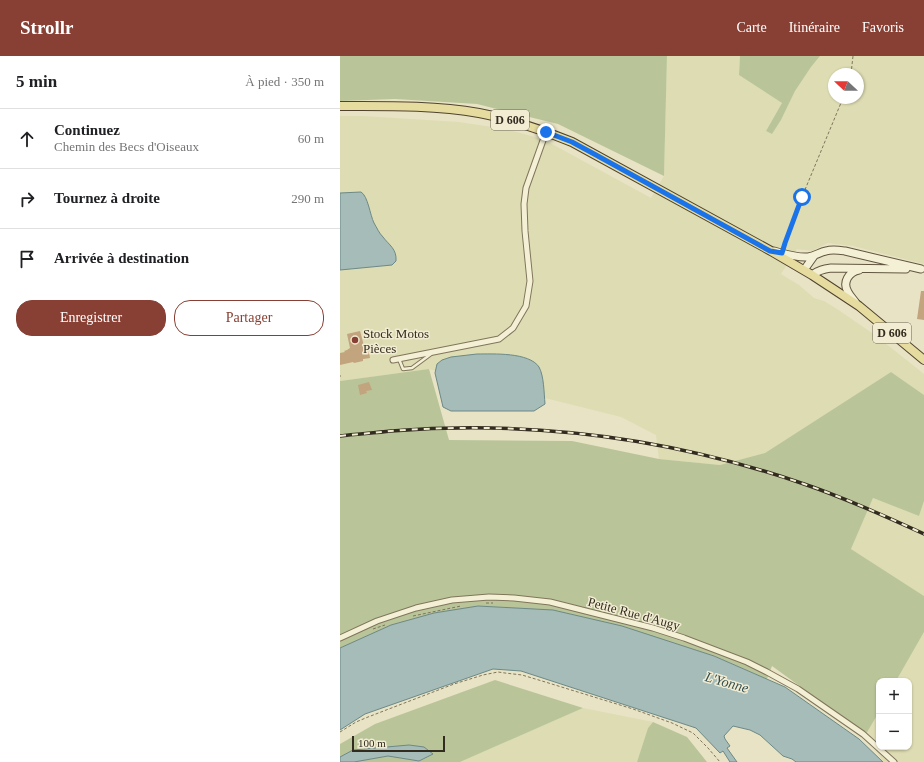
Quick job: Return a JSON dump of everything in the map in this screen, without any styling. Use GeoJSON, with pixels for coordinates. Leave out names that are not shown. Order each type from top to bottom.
{"type":"FeatureCollection","features":[{"type":"Feature","properties":{"kind":"main road","name":"D 606"},"geometry":{"type":"LineString","coordinates":[[340,106],[390,106],[464,110],[508,119],[572,142],[804,270],[859,306],[924,360]]}},
{"type":"Feature","properties":{"kind":"main road"},"geometry":{"type":"LineString","coordinates":[[770,251],[807,257],[837,249],[923,269]]}},
{"type":"Feature","properties":{"kind":"main road"},"geometry":{"type":"LineString","coordinates":[[804,270],[814,256]]}},
{"type":"Feature","properties":{"kind":"main road"},"geometry":{"type":"LineString","coordinates":[[859,306],[848,292],[846,282],[851,273],[868,268],[872,262],[871,257]]}},
{"type":"Feature","properties":{"kind":"main road"},"geometry":{"type":"LineString","coordinates":[[812,275],[820,270],[831,268],[923,269]]}},
{"type":"Feature","properties":{"kind":"street"},"geometry":{"type":"LineString","coordinates":[[393,360],[499,339],[513,328],[526,306],[530,281],[525,230],[524,204],[526,188],[546,132]]}},
{"type":"Feature","properties":{"kind":"street","name":"Petite Rue d'Augy"},"geometry":{"type":"LineString","coordinates":[[340,638],[377,621],[416,608],[452,600],[489,597],[550,602],[653,628],[747,662],[811,698],[863,734],[894,762]]}},
{"type":"Feature","properties":{"kind":"lane"},"geometry":{"type":"LineString","coordinates":[[399,358],[403,369],[412,368],[434,352]]}},
{"type":"Feature","properties":{"kind":"path"},"geometry":{"type":"LineString","coordinates":[[852,68],[853,56]]}},
{"type":"Feature","properties":{"kind":"path"},"geometry":{"type":"LineString","coordinates":[[782,253],[802,197],[841,104]]}},
{"type":"Feature","properties":{"kind":"path"},"geometry":{"type":"LineString","coordinates":[[484,604],[498,603]]}},
{"type":"Feature","properties":{"kind":"path"},"geometry":{"type":"LineString","coordinates":[[413,616],[460,606]]}},
{"type":"Feature","properties":{"kind":"path"},"geometry":{"type":"LineString","coordinates":[[372,630],[386,624]]}},
{"type":"Feature","properties":{"kind":"path"},"geometry":{"type":"LineString","coordinates":[[340,732],[356,722],[454,684],[491,673],[505,673],[522,675],[633,709],[683,728],[693,733],[720,762]]}},
{"type":"Feature","properties":{"kind":"green space"},"geometry":{"type":"Polygon","coordinates":[[[340,56],[667,56],[664,176],[558,124],[477,104],[395,99],[340,101],[340,56]]]}},
{"type":"Feature","properties":{"kind":"green space"},"geometry":{"type":"Polygon","coordinates":[[[667,56],[740,56],[739,75],[782,103],[766,131],[772,134],[781,120],[795,91],[820,56],[924,56],[924,264],[853,246],[828,243],[812,251],[797,249],[781,274],[799,285],[814,298],[824,301],[875,335],[924,374],[924,395],[891,372],[765,453],[720,465],[659,459],[656,435],[621,417],[429,369],[340,381],[340,116],[459,122],[505,129],[535,137],[552,144],[651,198],[664,176],[667,56]]]}},
{"type":"Feature","properties":{"kind":"green space"},"geometry":{"type":"Polygon","coordinates":[[[740,56],[820,56],[795,91],[781,120],[772,134],[766,131],[782,103],[739,75],[740,56]]]}},
{"type":"Feature","properties":{"kind":"green space"},"geometry":{"type":"Polygon","coordinates":[[[429,369],[449,440],[572,441],[659,459],[720,465],[765,453],[891,372],[924,395],[924,501],[919,516],[873,498],[851,549],[924,596],[924,632],[898,678],[876,678],[876,717],[866,734],[772,666],[767,679],[714,656],[657,638],[340,681],[340,381],[429,369]]]}},
{"type":"Feature","properties":{"kind":"green space"},"geometry":{"type":"Polygon","coordinates":[[[873,498],[919,516],[924,501],[924,596],[851,549],[873,498]]]}},
{"type":"Feature","properties":{"kind":"green space"},"geometry":{"type":"Polygon","coordinates":[[[924,632],[924,762],[883,762],[866,734],[876,717],[876,750],[912,750],[912,678],[898,678],[924,632]]]}},
{"type":"Feature","properties":{"kind":"green space"},"geometry":{"type":"Polygon","coordinates":[[[495,680],[583,708],[460,762],[340,762],[340,744],[375,724],[495,680]]]}},
{"type":"Feature","properties":{"kind":"green space"},"geometry":{"type":"Polygon","coordinates":[[[583,708],[653,722],[648,728],[637,762],[460,762],[583,708]]]}},
{"type":"Feature","properties":{"kind":"green space"},"geometry":{"type":"Polygon","coordinates":[[[653,722],[687,737],[707,762],[637,762],[648,728],[653,722]]]}},
{"type":"Feature","properties":{"kind":"water"},"geometry":{"type":"Polygon","coordinates":[[[361,192],[369,206],[374,223],[394,250],[396,261],[392,265],[340,270],[340,193],[361,192]]]}},
{"type":"Feature","properties":{"kind":"water"},"geometry":{"type":"Polygon","coordinates":[[[477,354],[519,356],[534,362],[539,367],[542,375],[545,404],[534,411],[451,411],[443,407],[435,373],[437,364],[442,360],[451,357],[477,354]]]}},
{"type":"Feature","properties":{"kind":"water","name":"L'Yonne"},"geometry":{"type":"Polygon","coordinates":[[[478,606],[553,610],[622,626],[714,656],[785,687],[859,739],[883,762],[796,762],[783,756],[760,735],[750,730],[733,726],[724,736],[730,746],[727,748],[737,762],[730,762],[723,751],[720,753],[696,728],[521,671],[493,669],[365,714],[340,730],[340,648],[391,625],[434,613],[478,606]]]}},
{"type":"Feature","properties":{"kind":"water"},"geometry":{"type":"Polygon","coordinates":[[[409,745],[424,747],[433,754],[419,761],[388,756],[354,762],[340,762],[340,757],[353,750],[409,745]]]}},
{"type":"Feature","properties":{"kind":"building"},"geometry":{"type":"Polygon","coordinates":[[[921,291],[924,291],[924,320],[917,319],[921,291]]]}},
{"type":"Feature","properties":{"kind":"building"},"geometry":{"type":"Polygon","coordinates":[[[360,331],[366,353],[369,352],[370,358],[363,359],[363,361],[340,365],[340,353],[345,352],[344,351],[350,348],[347,334],[360,331]]]}},
{"type":"Feature","properties":{"kind":"building"},"geometry":{"type":"Polygon","coordinates":[[[369,382],[372,390],[366,391],[367,393],[360,395],[358,385],[369,382]]]}},
{"type":"Feature","properties":{"kind":"railway"},"geometry":{"type":"LineString","coordinates":[[340,436],[443,428],[496,428],[600,436],[652,444],[754,468],[804,484],[850,501],[924,534]]}},
{"type":"Feature","properties":{"kind":"place","name":"Stock Motos Pièces"},"geometry":{"type":"Point","coordinates":[355,340]}},
{"type":"Feature","properties":{"kind":"route"},"geometry":{"type":"LineString","coordinates":[[546,132],[572,142],[770,251],[782,253],[802,197]]}}]}
